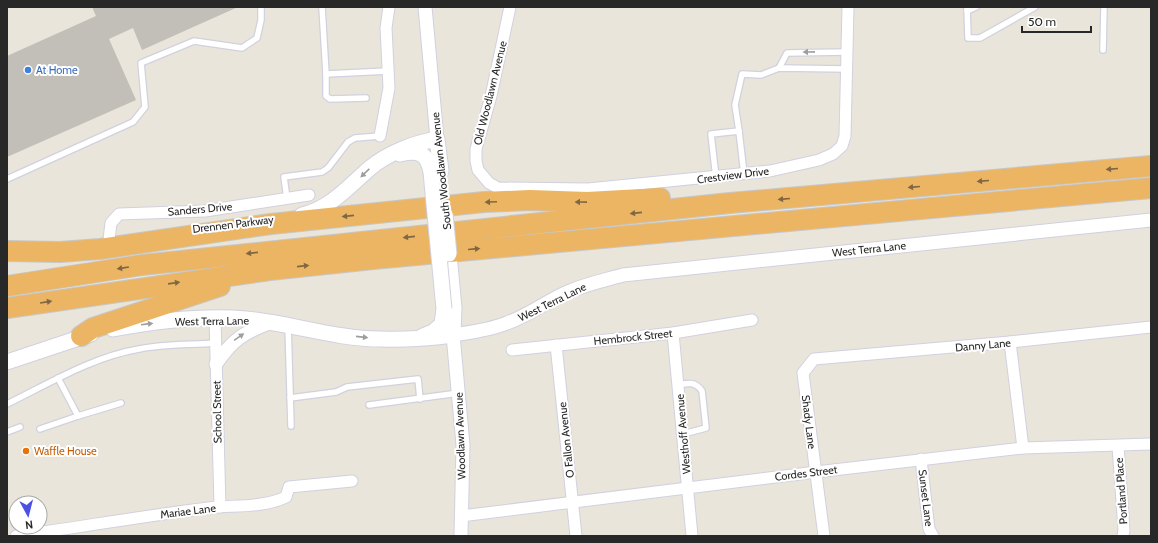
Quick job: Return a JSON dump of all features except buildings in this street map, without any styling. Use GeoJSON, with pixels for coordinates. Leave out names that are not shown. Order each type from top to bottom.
{"type":"FeatureCollection","features":[{"type":"Feature","properties":{"kind":"highway"},"geometry":{"type":"LineString","coordinates":[[7,286],[142,265],[730,203],[1151,166]]}},
{"type":"Feature","properties":{"kind":"highway"},"geometry":{"type":"LineString","coordinates":[[7,308],[270,270],[488,248],[1151,188]]}},
{"type":"Feature","properties":{"kind":"highway"},"geometry":{"type":"LineString","coordinates":[[7,249],[60,252],[278,224],[484,202],[530,200],[587,202],[700,196],[730,203]]}},
{"type":"Feature","properties":{"kind":"highway"},"geometry":{"type":"LineString","coordinates":[[82,336],[93,328],[270,270]]}},
{"type":"Feature","properties":{"kind":"main road","name":"Drennen Parkway"},"geometry":{"type":"LineString","coordinates":[[7,249],[109,240],[299,216],[327,205],[384,158],[426,141],[437,139]]}},
{"type":"Feature","properties":{"kind":"main road","name":"South Woodlawn Avenue"},"geometry":{"type":"LineString","coordinates":[[437,139],[436,172],[449,308],[454,335]]}},
{"type":"Feature","properties":{"kind":"main road"},"geometry":{"type":"LineString","coordinates":[[384,158],[408,152],[417,152],[425,156],[436,172]]}},
{"type":"Feature","properties":{"kind":"main road"},"geometry":{"type":"LineString","coordinates":[[418,338],[439,328],[449,308]]}},
{"type":"Feature","properties":{"kind":"main road","name":"West Terra Lane"},"geometry":{"type":"LineString","coordinates":[[7,362],[82,336],[127,326],[188,319],[215,318],[272,322],[346,336],[380,339],[454,335]]}},
{"type":"Feature","properties":{"kind":"street"},"geometry":{"type":"LineString","coordinates":[[380,136],[389,88],[386,28],[389,7]]}},
{"type":"Feature","properties":{"kind":"street","name":"South Woodlawn Avenue"},"geometry":{"type":"LineString","coordinates":[[425,7],[437,139]]}},
{"type":"Feature","properties":{"kind":"street","name":"Old Woodlawn Avenue"},"geometry":{"type":"LineString","coordinates":[[483,177],[476,161],[476,149],[491,96],[510,7]]}},
{"type":"Feature","properties":{"kind":"street","name":"Crestview Drive"},"geometry":{"type":"LineString","coordinates":[[483,177],[498,188],[588,189],[716,178],[770,171],[818,160],[833,154],[842,146],[845,136],[848,7]]}},
{"type":"Feature","properties":{"kind":"street","name":"Sanders Drive"},"geometry":{"type":"LineString","coordinates":[[109,240],[111,223],[119,214],[205,210],[309,195]]}},
{"type":"Feature","properties":{"kind":"street","name":"West Terra Lane"},"geometry":{"type":"LineString","coordinates":[[454,335],[480,331],[507,323],[533,312],[569,291],[593,282],[623,275],[1151,220]]}},
{"type":"Feature","properties":{"kind":"street","name":"School Street"},"geometry":{"type":"LineString","coordinates":[[215,318],[220,507]]}},
{"type":"Feature","properties":{"kind":"street","name":"Hembrock Street"},"geometry":{"type":"LineString","coordinates":[[512,350],[673,333],[752,320]]}},
{"type":"Feature","properties":{"kind":"street"},"geometry":{"type":"LineString","coordinates":[[216,364],[230,344],[241,335],[272,322]]}},
{"type":"Feature","properties":{"kind":"street","name":"Danny Lane"},"geometry":{"type":"LineString","coordinates":[[814,359],[1010,342],[1151,327]]}},
{"type":"Feature","properties":{"kind":"street","name":"Westhoff Avenue"},"geometry":{"type":"LineString","coordinates":[[673,333],[692,536]]}},
{"type":"Feature","properties":{"kind":"street","name":"Woodlawn Avenue"},"geometry":{"type":"LineString","coordinates":[[454,335],[463,445],[461,536]]}},
{"type":"Feature","properties":{"kind":"street"},"geometry":{"type":"LineString","coordinates":[[1010,342],[1023,448]]}},
{"type":"Feature","properties":{"kind":"street","name":"O Fallon Avenue"},"geometry":{"type":"LineString","coordinates":[[556,345],[576,536]]}},
{"type":"Feature","properties":{"kind":"street","name":"Shady Lane"},"geometry":{"type":"LineString","coordinates":[[814,359],[804,373],[824,536]]}},
{"type":"Feature","properties":{"kind":"street","name":"Cordes Street"},"geometry":{"type":"LineString","coordinates":[[461,516],[572,504],[816,472],[1023,448],[1151,444]]}},
{"type":"Feature","properties":{"kind":"street","name":"Portland Place"},"geometry":{"type":"LineString","coordinates":[[1118,446],[1124,530],[1123,536]]}},
{"type":"Feature","properties":{"kind":"street","name":"Sunset Lane"},"geometry":{"type":"LineString","coordinates":[[921,459],[929,529],[933,536]]}},
{"type":"Feature","properties":{"kind":"street","name":"Mariae Lane"},"geometry":{"type":"LineString","coordinates":[[16,536],[107,521],[220,507],[275,502],[286,497],[289,487],[352,481]]}},
{"type":"Feature","properties":{"kind":"lane"},"geometry":{"type":"LineString","coordinates":[[7,179],[133,122],[145,107],[141,63],[194,41],[242,48],[257,38],[261,20],[261,7]]}},
{"type":"Feature","properties":{"kind":"lane"},"geometry":{"type":"LineString","coordinates":[[322,7],[326,96],[330,99],[366,98]]}},
{"type":"Feature","properties":{"kind":"lane"},"geometry":{"type":"LineString","coordinates":[[976,7],[967,9],[968,38],[980,38],[1035,7]]}},
{"type":"Feature","properties":{"kind":"lane"},"geometry":{"type":"LineString","coordinates":[[1103,50],[1104,7]]}},
{"type":"Feature","properties":{"kind":"lane"},"geometry":{"type":"LineString","coordinates":[[779,68],[787,53],[848,52]]}},
{"type":"Feature","properties":{"kind":"lane"},"geometry":{"type":"LineString","coordinates":[[744,174],[736,105],[742,74],[762,75],[779,68],[847,69]]}},
{"type":"Feature","properties":{"kind":"lane"},"geometry":{"type":"LineString","coordinates":[[326,74],[388,71]]}},
{"type":"Feature","properties":{"kind":"lane"},"geometry":{"type":"LineString","coordinates":[[716,178],[712,134],[739,131]]}},
{"type":"Feature","properties":{"kind":"lane"},"geometry":{"type":"LineString","coordinates":[[287,199],[284,177],[322,172],[328,168],[348,142],[355,138],[380,136]]}},
{"type":"Feature","properties":{"kind":"lane"},"geometry":{"type":"LineString","coordinates":[[288,325],[291,426]]}},
{"type":"Feature","properties":{"kind":"lane"},"geometry":{"type":"LineString","coordinates":[[7,404],[99,359],[140,349],[216,343]]}},
{"type":"Feature","properties":{"kind":"lane"},"geometry":{"type":"LineString","coordinates":[[58,378],[78,416]]}},
{"type":"Feature","properties":{"kind":"lane"},"geometry":{"type":"LineString","coordinates":[[290,398],[336,392],[347,387],[418,379],[420,399]]}},
{"type":"Feature","properties":{"kind":"lane"},"geometry":{"type":"LineString","coordinates":[[678,385],[691,383],[698,386],[702,391],[706,428],[683,434]]}},
{"type":"Feature","properties":{"kind":"lane"},"geometry":{"type":"LineString","coordinates":[[369,406],[459,393]]}},
{"type":"Feature","properties":{"kind":"lane"},"geometry":{"type":"LineString","coordinates":[[40,429],[122,403]]}},
{"type":"Feature","properties":{"kind":"lane"},"geometry":{"type":"LineString","coordinates":[[7,432],[20,427]]}},
{"type":"Feature","properties":{"kind":"place","name":"At Home"},"geometry":{"type":"Point","coordinates":[28,70]}},
{"type":"Feature","properties":{"kind":"place","name":"Waffle House"},"geometry":{"type":"Point","coordinates":[26,451]}}]}
